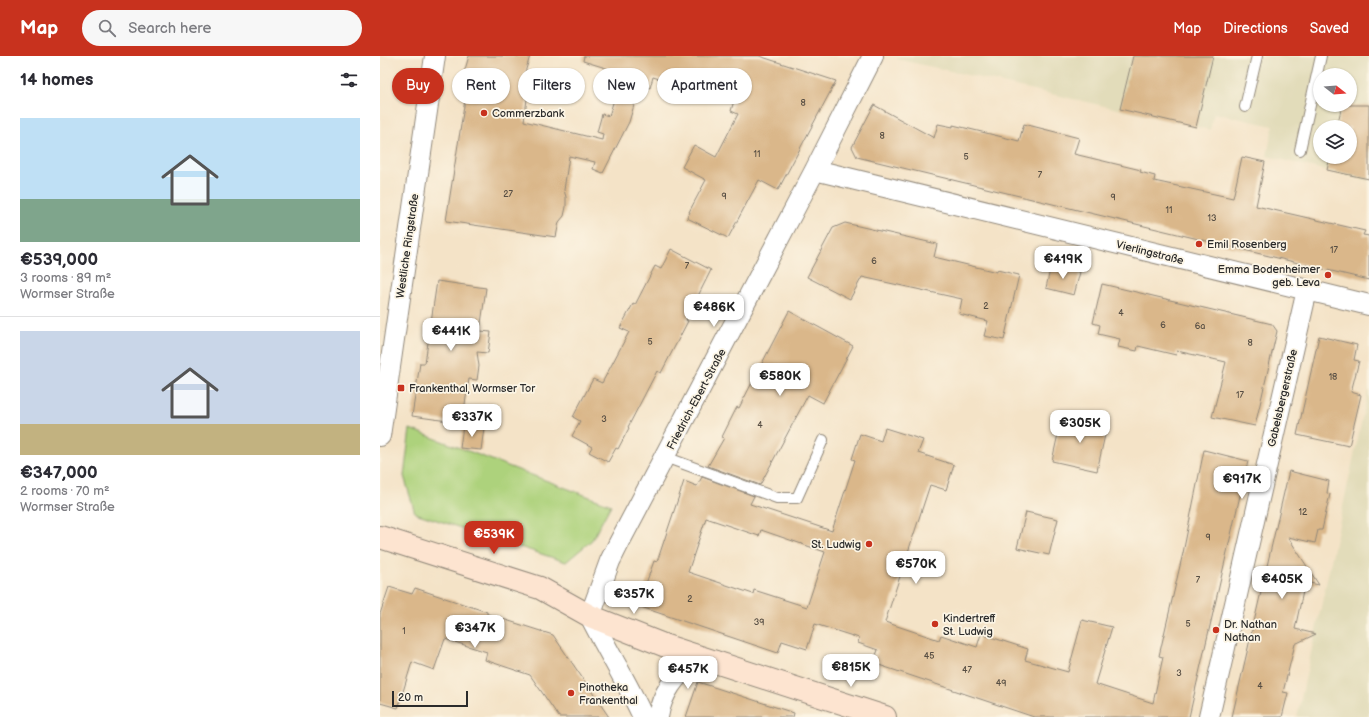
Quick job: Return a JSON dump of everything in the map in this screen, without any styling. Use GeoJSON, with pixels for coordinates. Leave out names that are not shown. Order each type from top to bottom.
{"type":"FeatureCollection","features":[{"type":"Feature","properties":{"kind":"street","name":"Westliche Ringstraße"},"geometry":{"type":"LineString","coordinates":[[380,436],[435,56]]}},
{"type":"Feature","properties":{"kind":"street","name":"Friedrich-Ebert-Straße"},"geometry":{"type":"LineString","coordinates":[[590,616],[610,561],[815,170],[866,58]]}},
{"type":"Feature","properties":{"kind":"street","name":"Vierlingstraße"},"geometry":{"type":"LineString","coordinates":[[815,170],[1369,305]]}},
{"type":"Feature","properties":{"kind":"street","name":"Gabelsbergerstraße"},"geometry":{"type":"LineString","coordinates":[[1210,717],[1307,290]]}},
{"type":"Feature","properties":{"kind":"street"},"geometry":{"type":"LineString","coordinates":[[380,538],[540,588],[590,616],[666,646],[886,717]]}},
{"type":"Feature","properties":{"kind":"street"},"geometry":{"type":"LineString","coordinates":[[590,616],[643,717]]}},
{"type":"Feature","properties":{"kind":"street"},"geometry":{"type":"LineString","coordinates":[[658,717],[667,690],[680,673],[695,664],[715,661]]}},
{"type":"Feature","properties":{"kind":"lane"},"geometry":{"type":"LineString","coordinates":[[1245,107],[1257,56]]}},
{"type":"Feature","properties":{"kind":"lane"},"geometry":{"type":"LineString","coordinates":[[1300,150],[1321,56]]}},
{"type":"Feature","properties":{"kind":"lane"},"geometry":{"type":"LineString","coordinates":[[665,457],[777,498],[797,498],[823,440]]}},
{"type":"Feature","properties":{"kind":"shaded area"},"geometry":{"type":"Polygon","coordinates":[[[899,56],[1369,56],[1369,181],[1267,156],[1273,126],[1214,113],[1210,130],[897,59],[899,56]]]}},
{"type":"Feature","properties":{"kind":"shaded area"},"geometry":{"type":"Polygon","coordinates":[[[1369,387],[1369,717],[1297,717],[1369,387]]]}},
{"type":"Feature","properties":{"kind":"green space"},"geometry":{"type":"Polygon","coordinates":[[[410,429],[611,505],[592,540],[566,562],[415,513],[404,476],[410,429]]]}},
{"type":"Feature","properties":{"kind":"building"},"geometry":{"type":"Polygon","coordinates":[[[469,56],[530,56],[526,68],[518,68],[518,104],[526,104],[524,121],[602,140],[603,134],[597,132],[602,114],[609,116],[613,104],[634,104],[629,122],[603,173],[593,169],[595,162],[569,156],[564,190],[566,207],[564,216],[559,222],[556,237],[446,221],[464,104],[510,104],[510,68],[465,68],[469,56]]]}},
{"type":"Feature","properties":{"kind":"building"},"geometry":{"type":"Polygon","coordinates":[[[584,56],[759,56],[836,81],[778,190],[759,180],[728,238],[687,218],[706,180],[682,167],[694,145],[716,157],[738,114],[731,111],[733,104],[752,104],[752,68],[657,68],[657,78],[653,77],[650,88],[649,68],[606,68],[583,61],[584,56]]]}},
{"type":"Feature","properties":{"kind":"building"},"geometry":{"type":"Polygon","coordinates":[[[1133,56],[1213,56],[1196,127],[1120,109],[1133,56]]]}},
{"type":"Feature","properties":{"kind":"building"},"geometry":{"type":"Polygon","coordinates":[[[874,105],[934,138],[938,124],[953,127],[953,125],[1019,141],[1024,124],[1079,138],[1074,154],[1141,170],[1140,172],[1155,176],[1154,181],[1233,198],[1242,157],[1265,162],[1256,206],[1365,231],[1363,235],[1369,236],[1369,280],[857,157],[852,147],[874,105]]]}},
{"type":"Feature","properties":{"kind":"building"},"geometry":{"type":"Polygon","coordinates":[[[1357,105],[1369,105],[1369,179],[1327,170],[1328,164],[1357,164],[1357,120],[1339,120],[1340,112],[1357,112],[1357,105]]]}},
{"type":"Feature","properties":{"kind":"building"},"geometry":{"type":"Polygon","coordinates":[[[845,223],[937,244],[934,257],[997,272],[997,270],[1019,275],[1004,340],[984,336],[988,321],[959,314],[962,299],[862,277],[850,299],[807,277],[833,228],[845,223]]]}},
{"type":"Feature","properties":{"kind":"building"},"geometry":{"type":"Polygon","coordinates":[[[671,249],[711,270],[686,320],[688,321],[661,373],[657,371],[618,449],[616,448],[608,462],[589,452],[592,447],[572,436],[580,421],[573,417],[593,379],[602,383],[629,332],[620,328],[633,304],[635,305],[655,266],[661,269],[671,249]]]}},
{"type":"Feature","properties":{"kind":"building"},"geometry":{"type":"Polygon","coordinates":[[[1051,265],[1080,272],[1074,295],[1046,288],[1051,265]]]}},
{"type":"Feature","properties":{"kind":"building"},"geometry":{"type":"Polygon","coordinates":[[[437,281],[486,288],[480,331],[491,332],[488,353],[477,352],[479,366],[477,380],[469,379],[462,423],[412,416],[420,363],[425,363],[437,281]]]}},
{"type":"Feature","properties":{"kind":"building"},"geometry":{"type":"Polygon","coordinates":[[[1102,284],[1272,324],[1277,331],[1255,426],[1212,417],[1226,362],[1177,351],[1176,355],[1138,346],[1137,351],[1118,347],[1120,339],[1098,334],[1100,325],[1093,323],[1102,284]]]}},
{"type":"Feature","properties":{"kind":"building"},"geometry":{"type":"Polygon","coordinates":[[[789,311],[853,346],[823,403],[808,395],[760,485],[708,466],[724,438],[722,437],[737,407],[739,408],[789,311]]]}},
{"type":"Feature","properties":{"kind":"building"},"geometry":{"type":"Polygon","coordinates":[[[1319,336],[1357,345],[1354,360],[1359,361],[1351,392],[1361,395],[1349,446],[1297,435],[1319,336]]]}},
{"type":"Feature","properties":{"kind":"building"},"geometry":{"type":"Polygon","coordinates":[[[1062,416],[1107,426],[1097,471],[1052,461],[1062,416]]]}},
{"type":"Feature","properties":{"kind":"building"},"geometry":{"type":"Polygon","coordinates":[[[463,426],[484,428],[481,450],[460,448],[463,426]]]}},
{"type":"Feature","properties":{"kind":"building"},"geometry":{"type":"Polygon","coordinates":[[[885,428],[923,440],[918,453],[954,465],[946,490],[930,485],[885,622],[939,640],[941,635],[977,647],[981,634],[1028,649],[1025,660],[1068,672],[1082,620],[1112,627],[1095,684],[1153,703],[1163,657],[1159,656],[1183,553],[1204,450],[1248,461],[1189,717],[1034,717],[873,663],[878,650],[858,643],[859,638],[815,624],[807,649],[782,641],[778,653],[638,606],[654,561],[657,562],[684,481],[697,486],[702,477],[754,496],[750,504],[832,531],[855,460],[852,459],[860,434],[881,441],[885,428]],[[706,518],[688,572],[753,594],[754,590],[807,607],[825,552],[761,530],[759,536],[706,518]]]}},
{"type":"Feature","properties":{"kind":"building"},"geometry":{"type":"Polygon","coordinates":[[[1289,471],[1329,481],[1327,493],[1330,494],[1322,530],[1318,530],[1315,543],[1288,537],[1319,585],[1305,582],[1295,629],[1316,634],[1295,644],[1283,692],[1288,693],[1282,717],[1232,717],[1289,471]]]}},
{"type":"Feature","properties":{"kind":"building"},"geometry":{"type":"Polygon","coordinates":[[[1026,512],[1058,519],[1049,555],[1017,548],[1026,512]]]}},
{"type":"Feature","properties":{"kind":"building"},"geometry":{"type":"Polygon","coordinates":[[[389,587],[412,594],[415,588],[487,612],[487,614],[553,635],[609,717],[559,717],[530,675],[485,660],[487,652],[445,639],[434,670],[412,662],[398,708],[380,703],[380,614],[389,587]]]}},
{"type":"Feature","properties":{"kind":"building"},"geometry":{"type":"Polygon","coordinates":[[[698,682],[794,713],[793,717],[686,717],[698,682]]]}},
{"type":"Feature","properties":{"kind":"place","name":"Commerzbank"},"geometry":{"type":"Point","coordinates":[484,113]}},
{"type":"Feature","properties":{"kind":"place","name":"Emil Rosenberg"},"geometry":{"type":"Point","coordinates":[1199,244]}},
{"type":"Feature","properties":{"kind":"place","name":"Emma Bodenheimer geb. Leva"},"geometry":{"type":"Point","coordinates":[1328,275]}},
{"type":"Feature","properties":{"kind":"place","name":"Frankenthal, Wormser Tor"},"geometry":{"type":"Point","coordinates":[401,388]}},
{"type":"Feature","properties":{"kind":"place","name":"St. Ludwig"},"geometry":{"type":"Point","coordinates":[869,544]}},
{"type":"Feature","properties":{"kind":"place","name":"Kindertreff St. Ludwig"},"geometry":{"type":"Point","coordinates":[935,624]}},
{"type":"Feature","properties":{"kind":"place","name":"Dr. Nathan Nathan"},"geometry":{"type":"Point","coordinates":[1216,630]}},
{"type":"Feature","properties":{"kind":"place","name":"Pinotheka Frankenthal"},"geometry":{"type":"Point","coordinates":[571,693]}}]}
